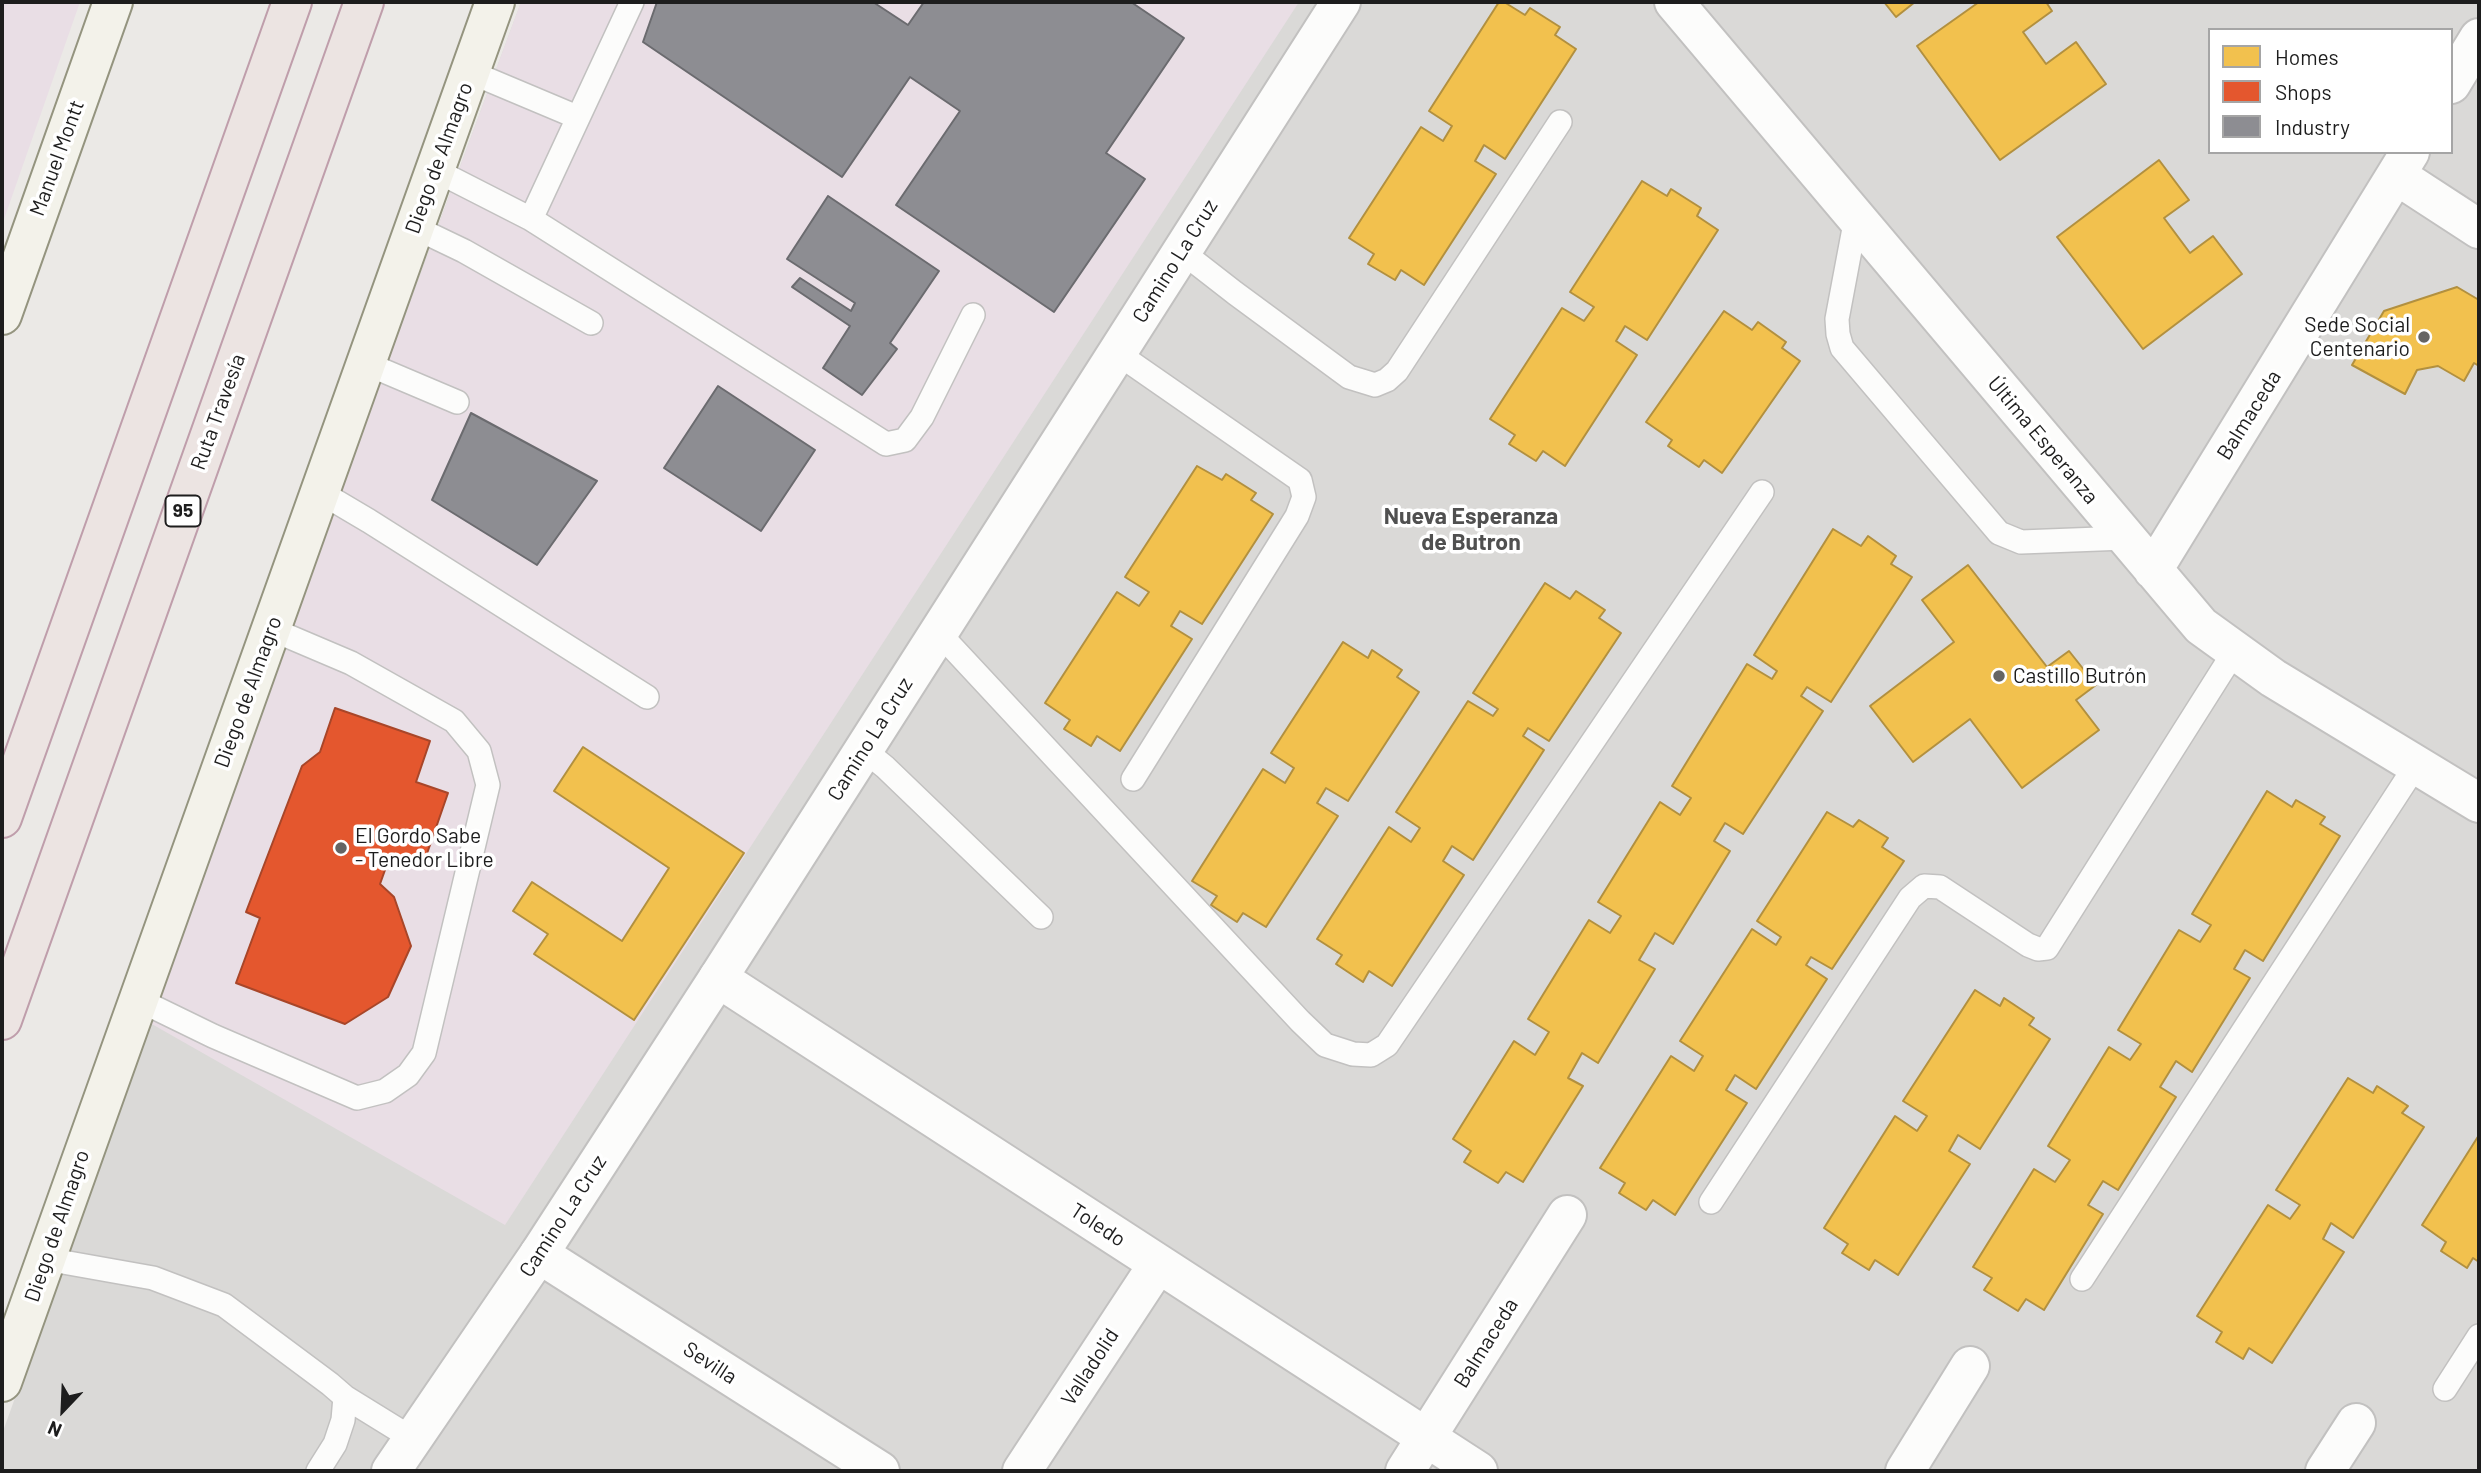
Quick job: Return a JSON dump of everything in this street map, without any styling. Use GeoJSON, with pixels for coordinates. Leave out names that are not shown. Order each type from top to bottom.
{"type":"FeatureCollection","features":[{"type":"Feature","properties":{"kind":"highway"},"geometry":{"type":"LineString","coordinates":[[2,818],[292,2]]}},
{"type":"Feature","properties":{"kind":"highway","name":"Ruta Travesía"},"geometry":{"type":"LineString","coordinates":[[2,1020],[364,2]]}},
{"type":"Feature","properties":{"kind":"main road","name":"Manuel Montt"},"geometry":{"type":"LineString","coordinates":[[2,315],[113,2]]}},
{"type":"Feature","properties":{"kind":"main road","name":"Diego de Almagro"},"geometry":{"type":"LineString","coordinates":[[2,1382],[495,2]]}},
{"type":"Feature","properties":{"kind":"street","name":"Camino La Cruz"},"geometry":{"type":"LineString","coordinates":[[391,1471],[539,1254],[718,978],[1340,2]]}},
{"type":"Feature","properties":{"kind":"street","name":"Última Esperanza"},"geometry":{"type":"LineString","coordinates":[[1674,2],[2201,626],[2273,678],[2479,803]]}},
{"type":"Feature","properties":{"kind":"street"},"geometry":{"type":"LineString","coordinates":[[2453,81],[2479,38]]}},
{"type":"Feature","properties":{"kind":"street"},"geometry":{"type":"LineString","coordinates":[[2403,164],[2479,229]]}},
{"type":"Feature","properties":{"kind":"street","name":"Balmaceda"},"geometry":{"type":"LineString","coordinates":[[2153,570],[2403,164]]}},
{"type":"Feature","properties":{"kind":"street","name":"Toledo"},"geometry":{"type":"LineString","coordinates":[[718,978],[1478,1471]]}},
{"type":"Feature","properties":{"kind":"street","name":"Balmaceda"},"geometry":{"type":"LineString","coordinates":[[1405,1471],[1567,1215]]}},
{"type":"Feature","properties":{"kind":"street","name":"Sevilla"},"geometry":{"type":"LineString","coordinates":[[539,1254],[862,1467]]}},
{"type":"Feature","properties":{"kind":"street","name":"Valladolid"},"geometry":{"type":"LineString","coordinates":[[1022,1471],[1158,1264]]}},
{"type":"Feature","properties":{"kind":"street"},"geometry":{"type":"LineString","coordinates":[[1905,1471],[1970,1366]]}},
{"type":"Feature","properties":{"kind":"street"},"geometry":{"type":"LineString","coordinates":[[2325,1471],[2356,1423]]}},
{"type":"Feature","properties":{"kind":"lane"},"geometry":{"type":"LineString","coordinates":[[531,219],[632,2]]}},
{"type":"Feature","properties":{"kind":"lane"},"geometry":{"type":"LineString","coordinates":[[470,72],[577,117]]}},
{"type":"Feature","properties":{"kind":"lane"},"geometry":{"type":"LineString","coordinates":[[1181,251],[1349,377],[1375,384],[1387,380],[1397,370],[1560,122]]}},
{"type":"Feature","properties":{"kind":"lane"},"geometry":{"type":"LineString","coordinates":[[435,170],[531,219],[887,444],[905,440],[922,417],[973,315]]}},
{"type":"Feature","properties":{"kind":"lane"},"geometry":{"type":"LineString","coordinates":[[1856,218],[1837,319],[1842,348],[1999,533],[2021,542],[2125,538]]}},
{"type":"Feature","properties":{"kind":"lane"},"geometry":{"type":"LineString","coordinates":[[414,227],[464,251],[591,323]]}},
{"type":"Feature","properties":{"kind":"lane"},"geometry":{"type":"LineString","coordinates":[[1117,353],[1300,480],[1304,497],[1297,516],[1133,779]]}},
{"type":"Feature","properties":{"kind":"lane"},"geometry":{"type":"LineString","coordinates":[[365,363],[457,402]]}},
{"type":"Feature","properties":{"kind":"lane"},"geometry":{"type":"LineString","coordinates":[[320,492],[647,697]]}},
{"type":"Feature","properties":{"kind":"lane"},"geometry":{"type":"LineString","coordinates":[[938,632],[1300,1021],[1325,1045],[1353,1054],[1371,1055],[1387,1045],[1762,492]]}},
{"type":"Feature","properties":{"kind":"lane"},"geometry":{"type":"LineString","coordinates":[[137,999],[213,1036],[357,1098],[385,1091],[408,1075],[424,1053],[488,785],[479,751],[454,721],[351,663],[271,629]]}},
{"type":"Feature","properties":{"kind":"lane"},"geometry":{"type":"LineString","coordinates":[[1711,1202],[1910,898],[1924,886],[1940,887],[2028,945],[2038,949],[2047,948],[2234,652]]}},
{"type":"Feature","properties":{"kind":"lane"},"geometry":{"type":"LineString","coordinates":[[864,750],[1041,917]]}},
{"type":"Feature","properties":{"kind":"lane"},"geometry":{"type":"LineString","coordinates":[[2082,1279],[2416,765]]}},
{"type":"Feature","properties":{"kind":"lane"},"geometry":{"type":"LineString","coordinates":[[46,1259],[153,1279],[224,1305],[345,1397],[413,1439]]}},
{"type":"Feature","properties":{"kind":"lane"},"geometry":{"type":"LineString","coordinates":[[2445,1390],[2479,1336]]}},
{"type":"Feature","properties":{"kind":"lane"},"geometry":{"type":"LineString","coordinates":[[318,1471],[335,1444],[343,1420],[345,1397]]}},
{"type":"Feature","properties":{"kind":"shaded area"},"geometry":{"type":"Polygon","coordinates":[[[2,2],[80,2],[2,225],[2,2]]]}},
{"type":"Feature","properties":{"kind":"shaded area"},"geometry":{"type":"Polygon","coordinates":[[[521,2],[2479,2],[2479,1471],[2,1471],[2,1434],[395,342],[521,2]]]}},
{"type":"Feature","properties":{"kind":"shaded area"},"geometry":{"type":"Polygon","coordinates":[[[521,2],[1299,2],[505,1225],[150,1023],[294,616],[521,2]]]}},
{"type":"Feature","properties":{"kind":"building: Homes"},"geometry":{"type":"Polygon","coordinates":[[[1499,2],[1504,2],[1525,15],[1530,8],[1560,27],[1555,35],[1576,49],[1505,159],[1484,145],[1475,161],[1496,174],[1424,285],[1401,270],[1395,280],[1368,264],[1374,254],[1349,238],[1421,127],[1443,141],[1452,126],[1429,111],[1499,2]]]}},
{"type":"Feature","properties":{"kind":"building: Homes"},"geometry":{"type":"Polygon","coordinates":[[[1884,2],[1915,2],[1896,17],[1884,2]]]}},
{"type":"Feature","properties":{"kind":"building: Homes"},"geometry":{"type":"Polygon","coordinates":[[[1979,2],[2046,2],[2052,11],[2023,32],[2046,64],[2076,42],[2106,84],[2000,160],[1917,46],[1979,2]]]}},
{"type":"Feature","properties":{"kind":"building: Homes"},"geometry":{"type":"Polygon","coordinates":[[[2159,160],[2189,200],[2164,218],[2190,253],[2213,236],[2242,274],[2143,349],[2057,237],[2159,160]]]}},
{"type":"Feature","properties":{"kind":"building: Homes"},"geometry":{"type":"Polygon","coordinates":[[[1642,181],[1667,196],[1671,189],[1701,208],[1697,216],[1718,230],[1647,340],[1625,326],[1616,341],[1637,355],[1565,466],[1543,451],[1536,461],[1509,444],[1515,435],[1490,419],[1562,308],[1584,321],[1594,307],[1570,292],[1642,181]]]}},
{"type":"Feature","properties":{"kind":"building: Homes","name":"Sede Social Centenario"},"geometry":{"type":"Polygon","coordinates":[[[2457,287],[2479,300],[2479,366],[2474,363],[2464,381],[2438,366],[2417,370],[2405,394],[2352,365],[2384,311],[2457,287]]]}},
{"type":"Feature","properties":{"kind":"building: Homes"},"geometry":{"type":"Polygon","coordinates":[[[1724,311],[1752,330],[1758,322],[1786,342],[1782,348],[1800,361],[1722,473],[1704,460],[1699,467],[1668,446],[1672,440],[1646,422],[1724,311]]]}},
{"type":"Feature","properties":{"kind":"building: Homes"},"geometry":{"type":"Polygon","coordinates":[[[1197,466],[1222,480],[1226,474],[1256,493],[1251,500],[1273,514],[1202,624],[1180,611],[1171,626],[1192,639],[1120,751],[1097,736],[1091,746],[1064,729],[1070,720],[1045,703],[1117,592],[1139,606],[1149,592],[1125,577],[1197,466]]]}},
{"type":"Feature","properties":{"kind":"building: Homes"},"geometry":{"type":"Polygon","coordinates":[[[1833,529],[1861,546],[1868,536],[1896,556],[1891,564],[1912,577],[1831,702],[1807,687],[1801,696],[1823,711],[1743,834],[1725,823],[1714,841],[1730,851],[1673,944],[1655,933],[1639,960],[1655,969],[1598,1063],[1582,1053],[1568,1078],[1583,1086],[1523,1182],[1506,1172],[1498,1183],[1464,1162],[1471,1151],[1453,1139],[1514,1041],[1535,1055],[1549,1032],[1528,1019],[1589,920],[1610,933],[1621,916],[1598,902],[1660,802],[1680,815],[1691,798],[1672,786],[1747,664],[1772,679],[1777,671],[1754,655],[1833,529]]]}},
{"type":"Feature","properties":{"kind":"building: Homes","name":"Castillo Butrón"},"geometry":{"type":"Polygon","coordinates":[[[1968,565],[2047,667],[2069,651],[2096,685],[2076,700],[2099,730],[2022,788],[1970,719],[1913,762],[1870,706],[1954,642],[1922,600],[1968,565]]]}},
{"type":"Feature","properties":{"kind":"building: Homes"},"geometry":{"type":"Polygon","coordinates":[[[1545,583],[1570,599],[1576,591],[1605,610],[1599,618],[1621,633],[1549,741],[1528,728],[1523,736],[1544,750],[1473,860],[1452,846],[1443,861],[1464,875],[1392,986],[1369,971],[1363,982],[1336,964],[1342,955],[1317,939],[1389,827],[1411,842],[1420,828],[1396,812],[1468,701],[1493,716],[1498,709],[1473,693],[1545,583]]]}},
{"type":"Feature","properties":{"kind":"building: Homes"},"geometry":{"type":"Polygon","coordinates":[[[1343,642],[1368,658],[1372,650],[1402,670],[1397,677],[1419,692],[1348,801],[1326,788],[1317,803],[1338,816],[1266,927],[1243,913],[1237,922],[1211,905],[1217,896],[1192,881],[1263,769],[1285,783],[1294,768],[1271,753],[1343,642]]]}},
{"type":"Feature","properties":{"kind":"building: Homes"},"geometry":{"type":"Polygon","coordinates":[[[583,747],[744,853],[634,1020],[534,954],[548,934],[513,911],[532,882],[622,941],[669,868],[554,791],[583,747]]]}},
{"type":"Feature","properties":{"kind":"building: Homes"},"geometry":{"type":"Polygon","coordinates":[[[2267,791],[2292,807],[2296,800],[2325,817],[2320,824],[2340,836],[2263,961],[2245,950],[2234,969],[2250,978],[2192,1072],[2176,1061],[2160,1087],[2176,1097],[2118,1190],[2103,1181],[2088,1205],[2103,1214],[2044,1310],[2026,1299],[2018,1311],[1984,1290],[1992,1278],[1973,1267],[2034,1169],[2055,1182],[2070,1160],[2048,1146],[2109,1047],[2130,1060],[2141,1044],[2118,1030],[2179,930],[2200,942],[2211,925],[2192,914],[2267,791]]]}},
{"type":"Feature","properties":{"kind":"building: Homes"},"geometry":{"type":"Polygon","coordinates":[[[1827,812],[1853,827],[1859,820],[1888,838],[1882,847],[1904,861],[1832,969],[1811,957],[1806,965],[1827,979],[1756,1089],[1735,1075],[1726,1090],[1747,1103],[1675,1215],[1653,1200],[1646,1210],[1619,1193],[1625,1183],[1600,1168],[1671,1056],[1694,1071],[1703,1056],[1680,1041],[1752,929],[1776,945],[1781,937],[1757,921],[1827,812]]]}},
{"type":"Feature","properties":{"kind":"building: Homes"},"geometry":{"type":"Polygon","coordinates":[[[1975,990],[2000,1006],[2004,998],[2034,1018],[2029,1025],[2050,1039],[1980,1149],[1958,1135],[1949,1151],[1970,1164],[1898,1275],[1875,1260],[1869,1270],[1842,1253],[1848,1244],[1824,1228],[1895,1116],[1917,1131],[1927,1116],[1903,1101],[1975,990]]]}},
{"type":"Feature","properties":{"kind":"building: Homes"},"geometry":{"type":"Polygon","coordinates":[[[2348,1078],[2373,1093],[2377,1086],[2408,1106],[2402,1113],[2424,1127],[2353,1238],[2331,1223],[2323,1239],[2344,1252],[2272,1363],[2249,1348],[2243,1359],[2216,1342],[2222,1332],[2197,1316],[2268,1205],[2290,1219],[2300,1205],[2276,1190],[2348,1078]]]}},
{"type":"Feature","properties":{"kind":"building: Homes"},"geometry":{"type":"Polygon","coordinates":[[[2479,1135],[2479,1262],[2473,1258],[2467,1268],[2441,1251],[2446,1242],[2422,1225],[2479,1135]]]}},
{"type":"Feature","properties":{"kind":"building: Shops"},"geometry":{"type":"Polygon","coordinates":[[[335,708],[430,741],[416,782],[448,793],[422,868],[390,856],[380,884],[394,897],[411,946],[388,997],[345,1024],[236,983],[260,918],[246,912],[302,766],[320,752],[335,708]]]}},
{"type":"Feature","properties":{"kind":"building: Industry"},"geometry":{"type":"Polygon","coordinates":[[[657,2],[873,2],[908,25],[924,2],[1131,2],[1184,38],[1106,153],[1145,179],[1054,312],[896,205],[960,111],[910,77],[842,177],[643,42],[657,2]]]}},
{"type":"Feature","properties":{"kind":"building: Industry"},"geometry":{"type":"Polygon","coordinates":[[[828,196],[939,271],[890,343],[897,349],[862,395],[823,368],[850,326],[792,287],[800,278],[851,311],[855,303],[787,259],[828,196]]]}},
{"type":"Feature","properties":{"kind":"building: Industry"},"geometry":{"type":"Polygon","coordinates":[[[718,386],[815,450],[761,531],[664,468],[718,386]]]}},
{"type":"Feature","properties":{"kind":"building: Industry"},"geometry":{"type":"Polygon","coordinates":[[[471,413],[597,481],[537,565],[432,500],[471,413]]]}},
{"type":"Feature","properties":{"kind":"place","name":"Sede Social Centenario"},"geometry":{"type":"Point","coordinates":[2424,337]}},
{"type":"Feature","properties":{"kind":"place","name":"Castillo Butrón"},"geometry":{"type":"Point","coordinates":[1999,676]}},
{"type":"Feature","properties":{"kind":"place","name":"El Gordo Sabe - Tenedor Libre"},"geometry":{"type":"Point","coordinates":[341,848]}},
{"type":"Feature","properties":{"kind":"district","name":"Nueva Esperanza de Butron"},"geometry":{"type":"Point","coordinates":[1471,529]}}]}
